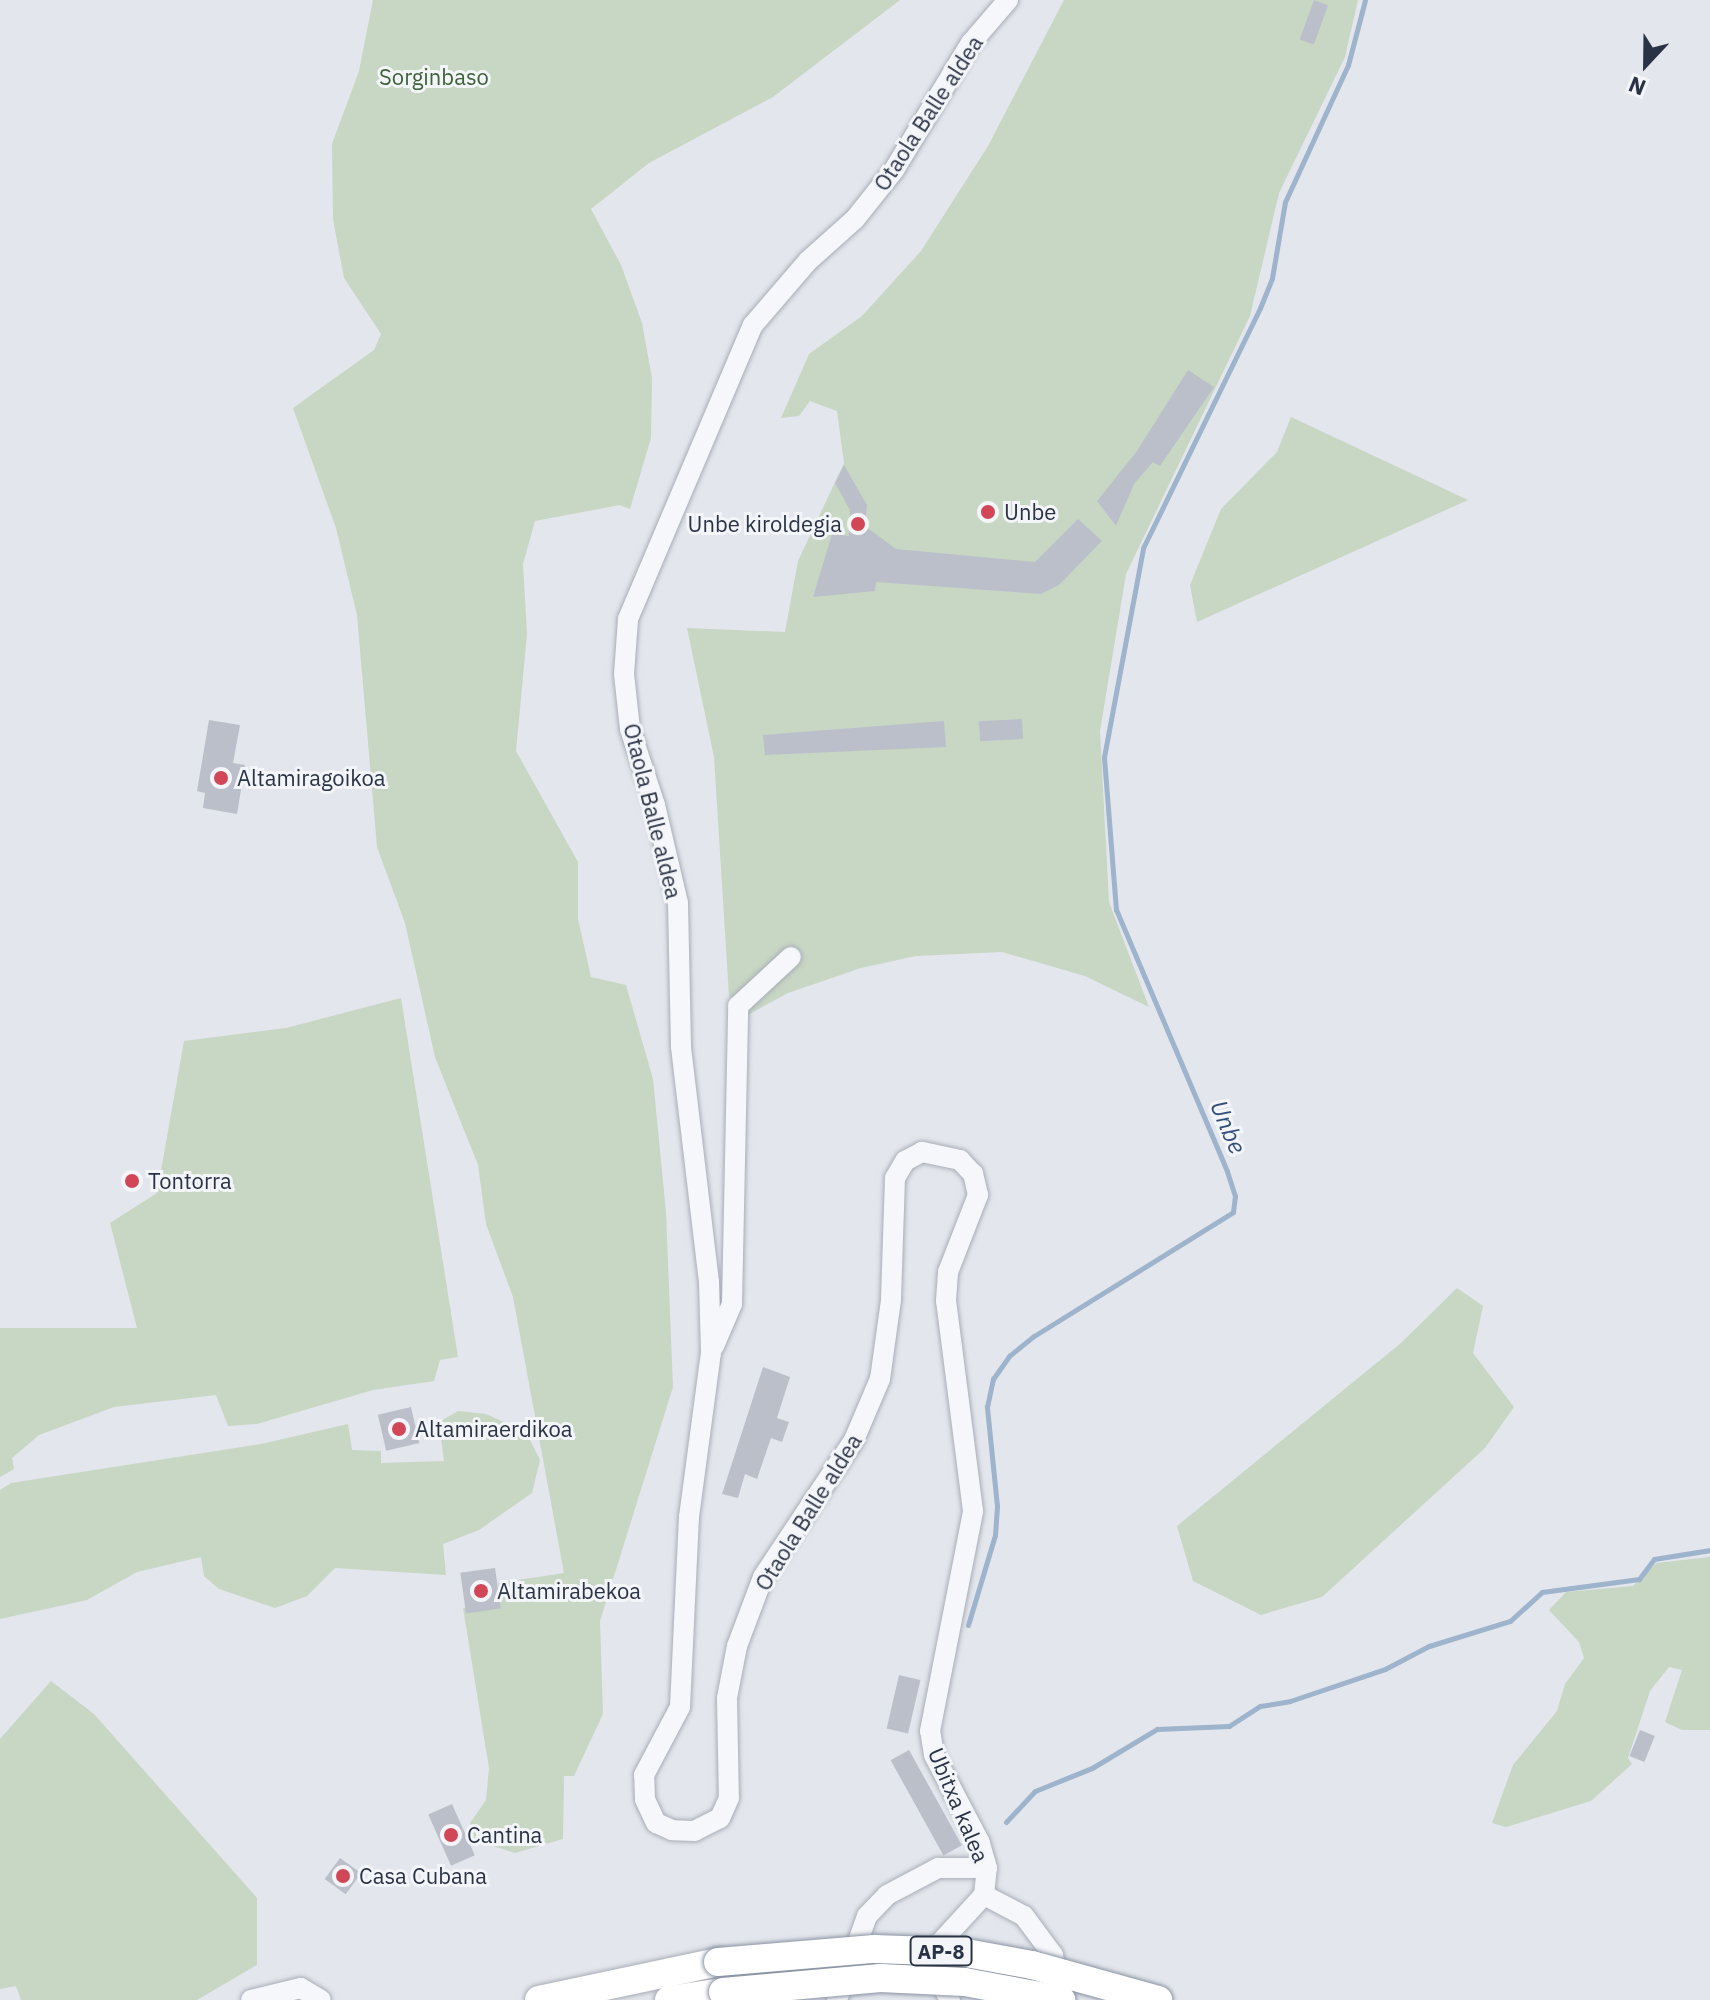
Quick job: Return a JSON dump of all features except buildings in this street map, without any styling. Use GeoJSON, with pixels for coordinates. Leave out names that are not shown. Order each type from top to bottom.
{"type":"FeatureCollection","features":[{"type":"Feature","properties":{"kind":"highway","name":"AP-8"},"geometry":{"type":"LineString","coordinates":[[539,2000],[718,1962],[874,1949],[961,1952],[1032,1965],[1158,2000]]}},
{"type":"Feature","properties":{"kind":"highway","name":"AP-8"},"geometry":{"type":"LineString","coordinates":[[669,2000],[880,1978],[965,1982],[1061,2000]]}},
{"type":"Feature","properties":{"kind":"street","name":"Otaola Balle aldea"},"geometry":{"type":"LineString","coordinates":[[930,1731],[973,1511],[946,1301],[948,1272],[978,1195],[973,1174],[960,1160],[922,1152],[905,1161],[895,1178],[891,1300],[880,1379],[854,1440],[763,1577],[737,1646],[727,1698],[729,1798],[725,1808],[720,1818],[695,1831],[672,1830],[656,1823],[645,1799],[644,1775],[680,1707],[689,1517],[711,1353],[709,1282],[681,1046],[678,903],[655,805],[630,729],[624,674],[628,619],[753,325],[808,261],[855,219],[894,170],[971,43],[1008,0]]}},
{"type":"Feature","properties":{"kind":"street","name":"Otaola Balle aldea"},"geometry":{"type":"LineString","coordinates":[[711,1353],[732,1304],[738,1006],[791,957]]}},
{"type":"Feature","properties":{"kind":"street","name":"Ubitxa kalea"},"geometry":{"type":"LineString","coordinates":[[909,2000],[917,1978],[932,1968],[940,1943],[984,1895],[987,1868],[980,1843],[934,1755],[930,1731]]}},
{"type":"Feature","properties":{"kind":"street"},"geometry":{"type":"LineString","coordinates":[[837,2000],[867,1916],[887,1895],[938,1868],[987,1868]]}},
{"type":"Feature","properties":{"kind":"street"},"geometry":{"type":"LineString","coordinates":[[984,1895],[1024,1916],[1053,1955],[1061,2000]]}},
{"type":"Feature","properties":{"kind":"street"},"geometry":{"type":"LineString","coordinates":[[932,1968],[950,2000]]}},
{"type":"Feature","properties":{"kind":"street"},"geometry":{"type":"LineString","coordinates":[[251,2000],[301,1988],[321,2000]]}},
{"type":"Feature","properties":{"kind":"green space","name":"Sorginbaso"},"geometry":{"type":"Polygon","coordinates":[[[373,0],[900,0],[773,97],[649,163],[591,209],[621,265],[642,323],[652,378],[651,438],[630,509],[620,505],[535,521],[523,564],[527,634],[516,751],[578,862],[578,919],[591,977],[626,985],[653,1079],[666,1212],[673,1387],[600,1621],[603,1714],[574,1776],[564,1776],[563,1839],[515,1853],[475,1840],[470,1823],[486,1800],[489,1768],[463,1608],[501,1602],[498,1583],[564,1573],[513,1297],[486,1224],[478,1165],[435,1057],[405,923],[377,847],[357,615],[336,528],[293,408],[374,350],[381,334],[344,278],[333,219],[332,144],[359,71],[373,0]]]}},
{"type":"Feature","properties":{"kind":"green space","name":"Unbe"},"geometry":{"type":"Polygon","coordinates":[[[1064,0],[1358,0],[1345,57],[1279,193],[1250,316],[1126,574],[1100,731],[1109,902],[1149,1007],[1085,976],[1002,952],[916,956],[861,968],[788,993],[746,1016],[729,996],[714,757],[687,628],[785,632],[798,561],[844,463],[837,411],[810,401],[799,416],[781,418],[809,354],[862,316],[921,251],[988,146],[1064,0]]]}},
{"type":"Feature","properties":{"kind":"green space"},"geometry":{"type":"Polygon","coordinates":[[[1291,417],[1468,500],[1197,622],[1190,585],[1221,509],[1277,452],[1291,417]]]}},
{"type":"Feature","properties":{"kind":"green space"},"geometry":{"type":"Polygon","coordinates":[[[401,998],[458,1357],[440,1360],[434,1381],[373,1390],[257,1424],[228,1426],[216,1395],[114,1407],[39,1435],[12,1458],[14,1469],[0,1477],[0,1328],[137,1328],[110,1223],[157,1193],[184,1041],[286,1028],[401,998]]]}},
{"type":"Feature","properties":{"kind":"green space"},"geometry":{"type":"Polygon","coordinates":[[[1457,1288],[1483,1306],[1473,1353],[1514,1407],[1485,1448],[1322,1597],[1261,1615],[1193,1581],[1177,1526],[1401,1343],[1457,1288]]]}},
{"type":"Feature","properties":{"kind":"green space"},"geometry":{"type":"Polygon","coordinates":[[[458,1411],[486,1414],[526,1432],[540,1460],[532,1493],[479,1530],[443,1544],[446,1575],[335,1568],[307,1596],[275,1608],[219,1589],[204,1576],[201,1557],[137,1572],[87,1600],[0,1619],[0,1490],[11,1483],[261,1444],[348,1424],[352,1450],[381,1451],[381,1463],[444,1461],[439,1422],[458,1411]]]}},
{"type":"Feature","properties":{"kind":"green space"},"geometry":{"type":"Polygon","coordinates":[[[1710,1557],[1710,1730],[1682,1730],[1665,1722],[1682,1670],[1669,1667],[1650,1691],[1628,1758],[1632,1764],[1591,1801],[1506,1827],[1492,1823],[1513,1765],[1557,1711],[1565,1684],[1584,1658],[1579,1642],[1549,1610],[1566,1592],[1633,1586],[1656,1563],[1710,1557]]]}},
{"type":"Feature","properties":{"kind":"green space"},"geometry":{"type":"Polygon","coordinates":[[[51,1681],[94,1714],[257,1898],[257,1965],[197,2000],[21,2000],[16,1986],[0,1989],[0,1739],[51,1681]]]}},
{"type":"Feature","properties":{"kind":"waterway","name":"Unbe"},"geometry":{"type":"LineString","coordinates":[[968,1625],[995,1535],[997,1506],[987,1407],[993,1379],[1009,1356],[1034,1336],[1233,1212],[1235,1196],[1227,1171],[1116,910],[1104,757],[1143,548],[1260,308],[1272,278],[1285,202],[1348,65],[1365,0]]}},
{"type":"Feature","properties":{"kind":"waterway"},"geometry":{"type":"LineString","coordinates":[[1006,1822],[1035,1791],[1092,1768],[1157,1729],[1229,1726],[1260,1706],[1290,1701],[1385,1669],[1429,1646],[1510,1621],[1542,1592],[1639,1579],[1654,1559],[1710,1550]]}},
{"type":"Feature","properties":{"kind":"place","name":"Unbe"},"geometry":{"type":"Point","coordinates":[988,512]}},
{"type":"Feature","properties":{"kind":"place","name":"Unbe kiroldegia"},"geometry":{"type":"Point","coordinates":[858,524]}},
{"type":"Feature","properties":{"kind":"place","name":"Altamiragoikoa"},"geometry":{"type":"Point","coordinates":[221,778]}},
{"type":"Feature","properties":{"kind":"place","name":"Tontorra"},"geometry":{"type":"Point","coordinates":[132,1181]}},
{"type":"Feature","properties":{"kind":"place","name":"Altamiraerdikoa"},"geometry":{"type":"Point","coordinates":[399,1429]}},
{"type":"Feature","properties":{"kind":"place","name":"Altamirabekoa"},"geometry":{"type":"Point","coordinates":[481,1591]}},
{"type":"Feature","properties":{"kind":"place","name":"Cantina"},"geometry":{"type":"Point","coordinates":[451,1835]}},
{"type":"Feature","properties":{"kind":"place","name":"Casa Cubana"},"geometry":{"type":"Point","coordinates":[343,1876]}}]}
